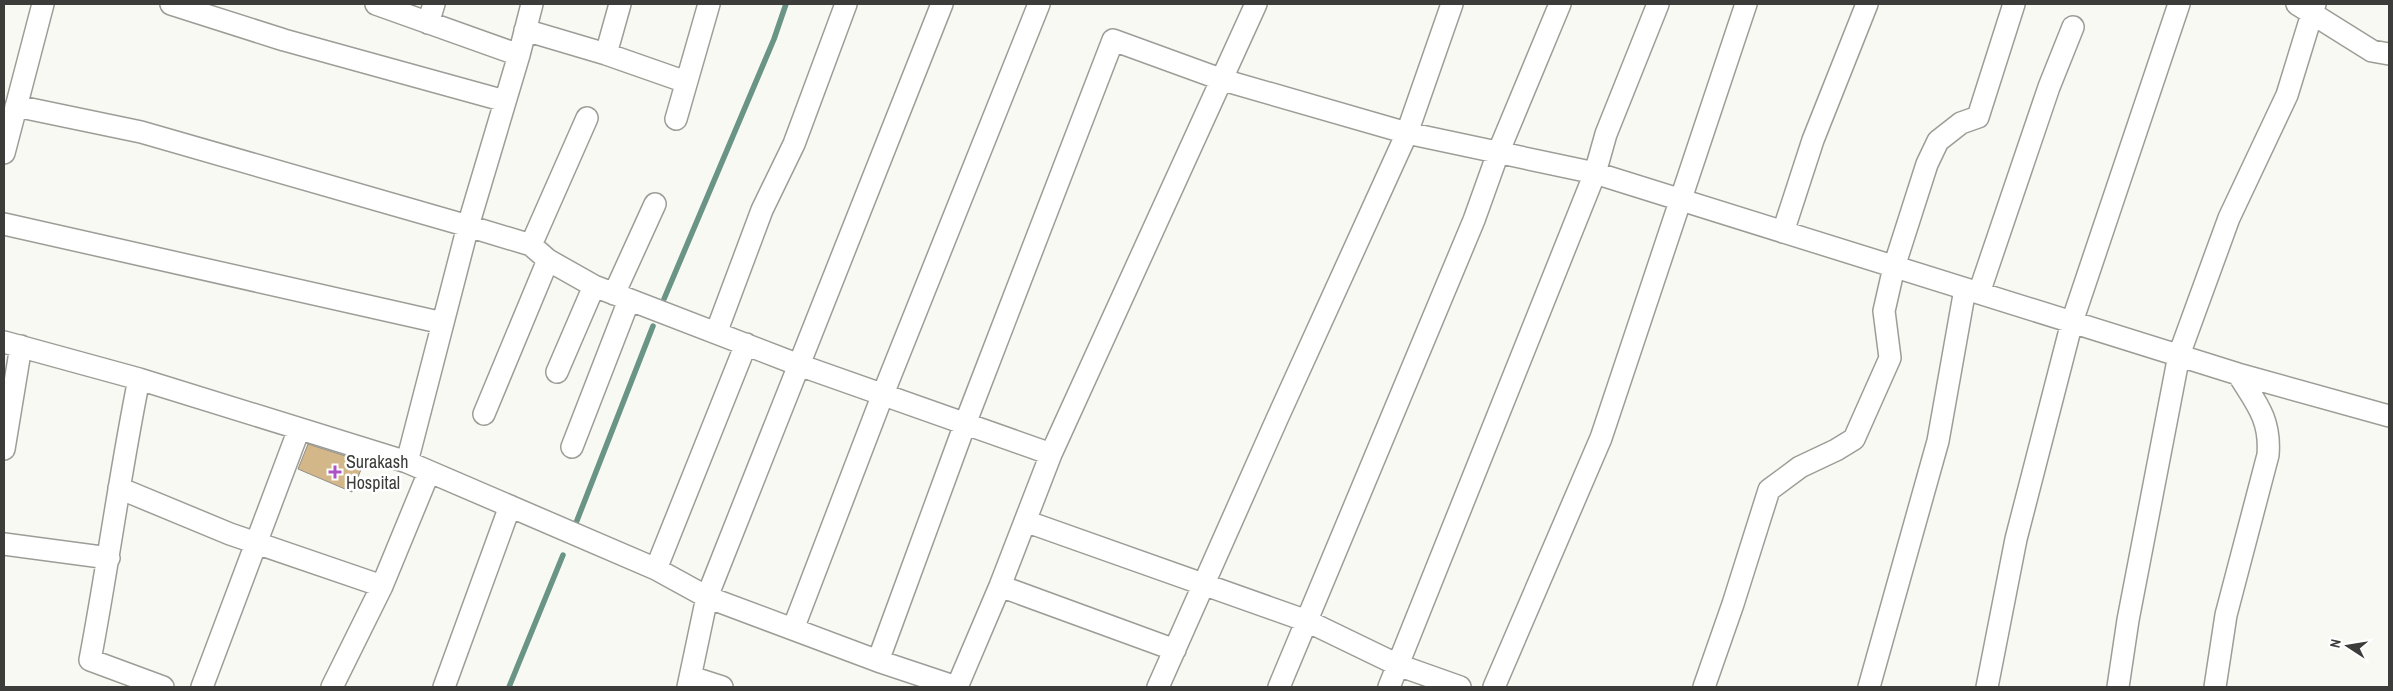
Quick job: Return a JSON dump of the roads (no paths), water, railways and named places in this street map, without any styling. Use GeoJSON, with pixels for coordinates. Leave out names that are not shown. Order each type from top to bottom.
{"type":"FeatureCollection","features":[{"type":"Feature","properties":{"kind":"street"},"geometry":{"type":"LineString","coordinates":[[5,140],[43,4]]}},
{"type":"Feature","properties":{"kind":"street"},"geometry":{"type":"LineString","coordinates":[[171,4],[284,40],[505,101]]}},
{"type":"Feature","properties":{"kind":"street"},"geometry":{"type":"LineString","coordinates":[[376,4],[431,13],[519,55]]}},
{"type":"Feature","properties":{"kind":"street"},"geometry":{"type":"LineString","coordinates":[[407,462],[468,226],[519,55],[532,4]]}},
{"type":"Feature","properties":{"kind":"street"},"geometry":{"type":"LineString","coordinates":[[606,54],[620,4]]}},
{"type":"Feature","properties":{"kind":"street"},"geometry":{"type":"LineString","coordinates":[[676,118],[709,4]]}},
{"type":"Feature","properties":{"kind":"street"},"geometry":{"type":"LineString","coordinates":[[716,333],[762,210],[794,144],[846,4]]}},
{"type":"Feature","properties":{"kind":"street"},"geometry":{"type":"LineString","coordinates":[[722,687],[690,682],[707,597],[942,4]]}},
{"type":"Feature","properties":{"kind":"street"},"geometry":{"type":"LineString","coordinates":[[793,629],[883,394],[1039,4]]}},
{"type":"Feature","properties":{"kind":"street"},"geometry":{"type":"LineString","coordinates":[[4,449],[12,344],[139,379],[407,462],[656,569],[707,597],[878,661],[957,687],[1000,586],[1051,454],[1256,4]]}},
{"type":"Feature","properties":{"kind":"street"},"geometry":{"type":"LineString","coordinates":[[1158,687],[1407,133],[1452,4]]}},
{"type":"Feature","properties":{"kind":"street"},"geometry":{"type":"LineString","coordinates":[[1279,687],[1474,220],[1498,152],[1560,4]]}},
{"type":"Feature","properties":{"kind":"street"},"geometry":{"type":"LineString","coordinates":[[1389,687],[1595,174],[1606,134],[1658,4]]}},
{"type":"Feature","properties":{"kind":"street"},"geometry":{"type":"LineString","coordinates":[[1494,687],[1601,438],[1746,4]]}},
{"type":"Feature","properties":{"kind":"street"},"geometry":{"type":"LineString","coordinates":[[1783,232],[1813,140],[1867,4]]}},
{"type":"Feature","properties":{"kind":"street"},"geometry":{"type":"LineString","coordinates":[[1704,687],[1733,604],[1769,490],[1800,467],[1854,439],[1890,358],[1884,311],[1894,267],[1927,164],[1938,141],[1961,123],[1978,117],[2014,4]]}},
{"type":"Feature","properties":{"kind":"street"},"geometry":{"type":"LineString","coordinates":[[1987,687],[2016,538],[2072,322],[2179,4]]}},
{"type":"Feature","properties":{"kind":"street"},"geometry":{"type":"LineString","coordinates":[[2118,687],[2128,620],[2179,355],[2229,218],[2287,95],[2308,7],[2372,51],[2389,54]]}},
{"type":"Feature","properties":{"kind":"street"},"geometry":{"type":"LineString","coordinates":[[1869,687],[1938,441],[1972,291],[2073,27]]}},
{"type":"Feature","properties":{"kind":"street"},"geometry":{"type":"LineString","coordinates":[[525,30],[606,54],[686,82]]}},
{"type":"Feature","properties":{"kind":"street"},"geometry":{"type":"LineString","coordinates":[[878,661],[965,424],[1113,40],[1223,80],[1407,133],[1595,174],[2238,374],[2389,416]]}},
{"type":"Feature","properties":{"kind":"street"},"geometry":{"type":"LineString","coordinates":[[16,106],[141,132],[532,245],[548,260],[594,286],[621,297],[799,365],[1051,454]]}},
{"type":"Feature","properties":{"kind":"street"},"geometry":{"type":"LineString","coordinates":[[532,245],[587,118]]}},
{"type":"Feature","properties":{"kind":"street"},"geometry":{"type":"LineString","coordinates":[[572,447],[621,297],[655,204]]}},
{"type":"Feature","properties":{"kind":"street"},"geometry":{"type":"LineString","coordinates":[[4,224],[443,323]]}},
{"type":"Feature","properties":{"kind":"street"},"geometry":{"type":"LineString","coordinates":[[484,414],[548,260]]}},
{"type":"Feature","properties":{"kind":"street"},"geometry":{"type":"LineString","coordinates":[[557,372],[594,286]]}},
{"type":"Feature","properties":{"kind":"street"},"geometry":{"type":"LineString","coordinates":[[656,569],[746,344]]}},
{"type":"Feature","properties":{"kind":"street"},"geometry":{"type":"LineString","coordinates":[[2215,687],[2226,615],[2268,455],[2270,436],[2264,416],[2238,374]]}},
{"type":"Feature","properties":{"kind":"street"},"geometry":{"type":"LineString","coordinates":[[139,379],[118,488],[109,558],[90,660],[163,687]]}},
{"type":"Feature","properties":{"kind":"street"},"geometry":{"type":"LineString","coordinates":[[202,687],[299,429]]}},
{"type":"Feature","properties":{"kind":"street"},"geometry":{"type":"LineString","coordinates":[[332,687],[382,586],[429,472]]}},
{"type":"Feature","properties":{"kind":"street"},"geometry":{"type":"LineString","coordinates":[[118,488],[257,543],[382,586]]}},
{"type":"Feature","properties":{"kind":"street"},"geometry":{"type":"LineString","coordinates":[[444,687],[510,506]]}},
{"type":"Feature","properties":{"kind":"street"},"geometry":{"type":"LineString","coordinates":[[1025,522],[1307,621],[1398,665],[1460,687]]}},
{"type":"Feature","properties":{"kind":"street"},"geometry":{"type":"LineString","coordinates":[[4,544],[109,558]]}},
{"type":"Feature","properties":{"kind":"street"},"geometry":{"type":"LineString","coordinates":[[1000,586],[1175,650]]}},
{"type":"Feature","properties":{"kind":"waterway"},"geometry":{"type":"LineString","coordinates":[[664,299],[774,39],[786,4]]}},
{"type":"Feature","properties":{"kind":"waterway"},"geometry":{"type":"LineString","coordinates":[[576,523],[653,326]]}},
{"type":"Feature","properties":{"kind":"waterway"},"geometry":{"type":"LineString","coordinates":[[509,687],[563,555]]}},
{"type":"Feature","properties":{"kind":"place","name":"Surakash Hospital"},"geometry":{"type":"Point","coordinates":[335,472]}}]}
